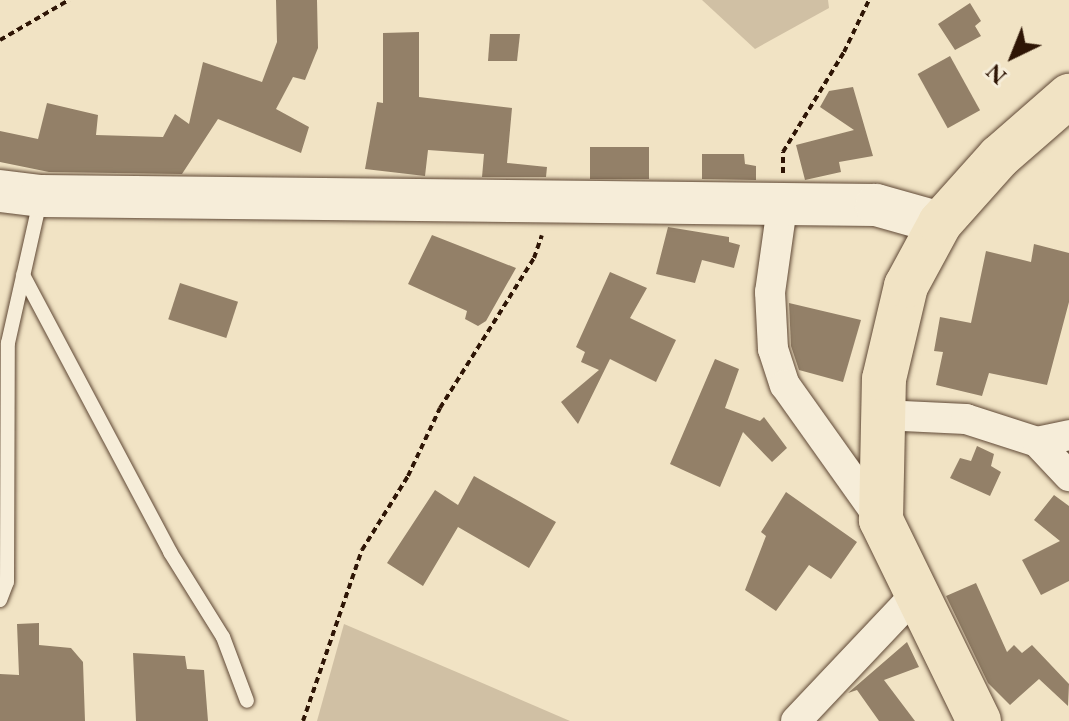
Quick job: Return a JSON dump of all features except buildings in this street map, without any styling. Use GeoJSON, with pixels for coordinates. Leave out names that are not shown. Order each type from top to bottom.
{"type":"FeatureCollection","features":[{"type":"Feature","properties":{"kind":"main road"},"geometry":{"type":"LineString","coordinates":[[979,721],[881,520],[882,415],[899,306],[940,223],[999,157],[1067,102]]}},
{"type":"Feature","properties":{"kind":"street"},"geometry":{"type":"LineString","coordinates":[[0,191],[41,196],[782,207],[876,205],[940,223]]}},
{"type":"Feature","properties":{"kind":"street"},"geometry":{"type":"LineString","coordinates":[[782,207],[770,292],[777,361],[785,385],[881,520]]}},
{"type":"Feature","properties":{"kind":"street"},"geometry":{"type":"LineString","coordinates":[[882,415],[966,419],[1037,442],[1069,476]]}},
{"type":"Feature","properties":{"kind":"street"},"geometry":{"type":"LineString","coordinates":[[1037,442],[1069,435]]}},
{"type":"Feature","properties":{"kind":"street"},"geometry":{"type":"LineString","coordinates":[[796,721],[915,595]]}},
{"type":"Feature","properties":{"kind":"lane"},"geometry":{"type":"LineString","coordinates":[[0,600],[7,582],[8,343],[41,196]]}},
{"type":"Feature","properties":{"kind":"lane"},"geometry":{"type":"LineString","coordinates":[[23,275],[162,539],[223,637],[247,701]]}},
{"type":"Feature","properties":{"kind":"path"},"geometry":{"type":"LineString","coordinates":[[0,40],[69,0]]}},
{"type":"Feature","properties":{"kind":"path"},"geometry":{"type":"LineString","coordinates":[[782,207],[783,152],[851,41],[869,0]]}},
{"type":"Feature","properties":{"kind":"path"},"geometry":{"type":"LineString","coordinates":[[303,721],[362,550],[408,476],[440,408],[534,258],[553,202]]}},
{"type":"Feature","properties":{"kind":"shaded area"},"geometry":{"type":"Polygon","coordinates":[[[702,0],[828,0],[829,8],[755,49],[702,0]]]}},
{"type":"Feature","properties":{"kind":"shaded area"},"geometry":{"type":"Polygon","coordinates":[[[344,624],[473,679],[570,721],[317,721],[344,624]]]}}]}
